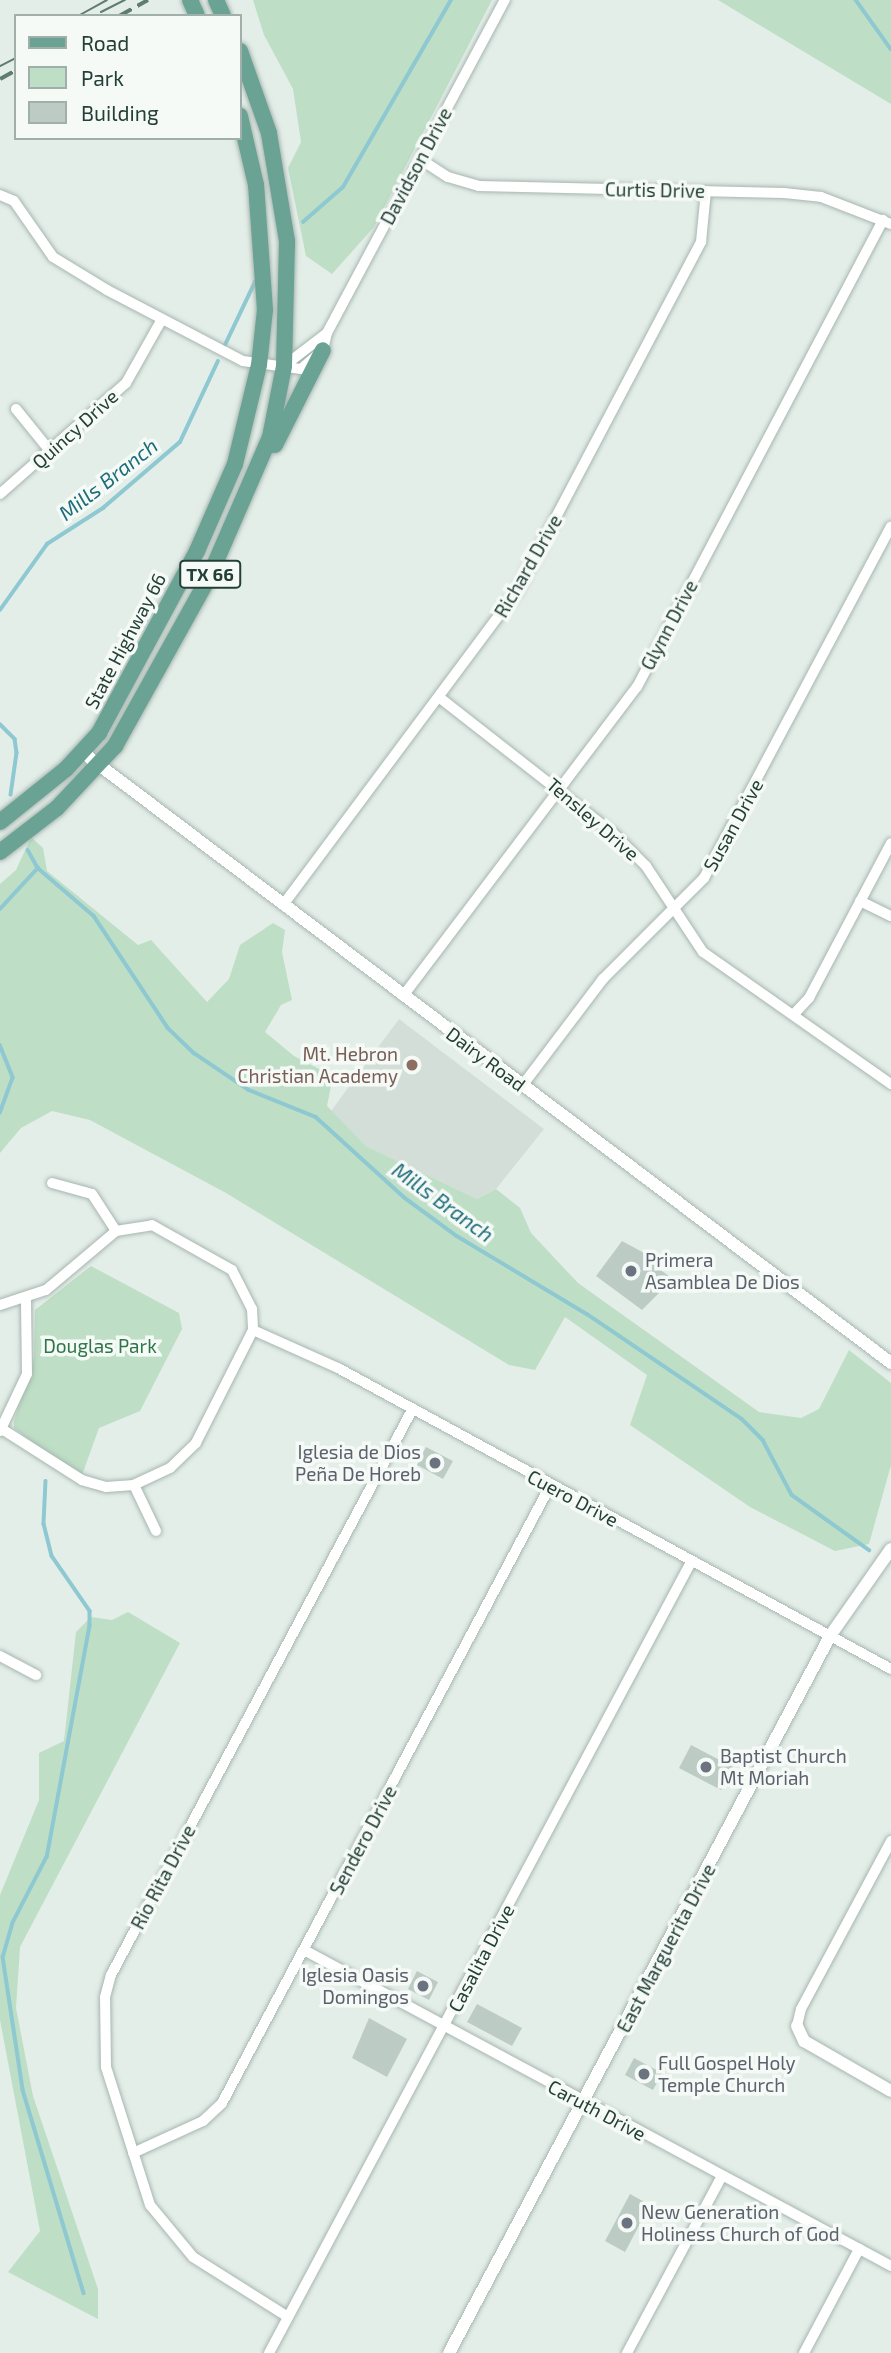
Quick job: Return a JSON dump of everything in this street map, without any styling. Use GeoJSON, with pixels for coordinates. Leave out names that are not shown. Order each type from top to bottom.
{"type":"FeatureCollection","features":[{"type":"Feature","properties":{"kind":"main road","name":"TX 66"},"geometry":{"type":"LineString","coordinates":[[0,852],[99,767],[148,694],[244,503],[270,437],[284,366],[288,275],[283,196],[261,104],[242,56]]}},
{"type":"Feature","properties":{"kind":"main road","name":"State Highway 66"},"geometry":{"type":"LineString","coordinates":[[0,822],[82,752],[114,707],[218,509],[235,464],[259,365],[265,261],[242,128]]}},
{"type":"Feature","properties":{"kind":"main road"},"geometry":{"type":"LineString","coordinates":[[244,503],[323,350]]}},
{"type":"Feature","properties":{"kind":"street","name":"Davidson Drive"},"geometry":{"type":"LineString","coordinates":[[323,350],[327,333],[505,0]]}},
{"type":"Feature","properties":{"kind":"street","name":"Curtis Drive"},"geometry":{"type":"LineString","coordinates":[[420,159],[448,177],[479,186],[706,191],[821,197],[887,222]]}},
{"type":"Feature","properties":{"kind":"street","name":"Richard Drive"},"geometry":{"type":"LineString","coordinates":[[283,905],[440,698],[517,591],[688,266],[704,230],[706,191]]}},
{"type":"Feature","properties":{"kind":"street"},"geometry":{"type":"LineString","coordinates":[[0,195],[14,201],[53,257],[162,320],[259,365],[301,369],[323,350]]}},
{"type":"Feature","properties":{"kind":"street","name":"Glynn Drive"},"geometry":{"type":"LineString","coordinates":[[403,996],[637,687],[887,222]]}},
{"type":"Feature","properties":{"kind":"street","name":"Quincy Drive"},"geometry":{"type":"LineString","coordinates":[[0,494],[126,383],[162,320]]}},
{"type":"Feature","properties":{"kind":"street","name":"Davidson Drive"},"geometry":{"type":"LineString","coordinates":[[284,366],[327,333]]}},
{"type":"Feature","properties":{"kind":"street"},"geometry":{"type":"LineString","coordinates":[[16,409],[50,451]]}},
{"type":"Feature","properties":{"kind":"street","name":"Susan Drive"},"geometry":{"type":"LineString","coordinates":[[522,1086],[603,979],[674,911],[704,878],[891,527]]}},
{"type":"Feature","properties":{"kind":"street","name":"Tensley Drive"},"geometry":{"type":"LineString","coordinates":[[440,698],[560,790],[646,866],[703,952],[795,1013],[891,1084]]}},
{"type":"Feature","properties":{"kind":"street","name":"Dairy Road"},"geometry":{"type":"LineString","coordinates":[[82,752],[891,1363]]}},
{"type":"Feature","properties":{"kind":"street"},"geometry":{"type":"LineString","coordinates":[[795,1013],[809,998],[891,843]]}},
{"type":"Feature","properties":{"kind":"street"},"geometry":{"type":"LineString","coordinates":[[860,901],[891,916]]}},
{"type":"Feature","properties":{"kind":"street"},"geometry":{"type":"LineString","coordinates":[[52,1183],[92,1194],[116,1231]]}},
{"type":"Feature","properties":{"kind":"street"},"geometry":{"type":"LineString","coordinates":[[0,1305],[26,1298],[75,1269],[116,1231],[152,1225],[232,1270],[252,1309],[253,1330],[196,1443],[170,1468],[134,1485],[106,1488],[82,1480],[1,1430],[27,1374],[26,1298]]}},
{"type":"Feature","properties":{"kind":"street","name":"Cuero Drive"},"geometry":{"type":"LineString","coordinates":[[253,1330],[321,1360],[891,1669]]}},
{"type":"Feature","properties":{"kind":"street","name":"Rio Rita Drive"},"geometry":{"type":"LineString","coordinates":[[288,2317],[193,2257],[167,2231],[150,2205],[106,2067],[104,2022],[111,1975],[412,1410]]}},
{"type":"Feature","properties":{"kind":"street"},"geometry":{"type":"LineString","coordinates":[[134,1485],[156,1531]]}},
{"type":"Feature","properties":{"kind":"street","name":"Sendero Drive"},"geometry":{"type":"LineString","coordinates":[[133,2153],[184,2133],[222,2103],[550,1486]]}},
{"type":"Feature","properties":{"kind":"street","name":"East Marguerita Drive"},"geometry":{"type":"LineString","coordinates":[[449,2353],[830,1636],[891,1549]]}},
{"type":"Feature","properties":{"kind":"street","name":"Casalita Drive"},"geometry":{"type":"LineString","coordinates":[[269,2353],[691,1562]]}},
{"type":"Feature","properties":{"kind":"street"},"geometry":{"type":"LineString","coordinates":[[0,1656],[36,1675]]}},
{"type":"Feature","properties":{"kind":"street"},"geometry":{"type":"LineString","coordinates":[[891,1841],[801,2008],[797,2026],[804,2042],[891,2091]]}},
{"type":"Feature","properties":{"kind":"street","name":"Caruth Drive"},"geometry":{"type":"LineString","coordinates":[[304,1950],[443,2029],[891,2266]]}},
{"type":"Feature","properties":{"kind":"street"},"geometry":{"type":"LineString","coordinates":[[627,2353],[722,2176]]}},
{"type":"Feature","properties":{"kind":"street"},"geometry":{"type":"LineString","coordinates":[[804,2353],[859,2249]]}},
{"type":"Feature","properties":{"kind":"shaded area","name":"Mt. Hebron Christian Academy"},"geometry":{"type":"Polygon","coordinates":[[[399,1019],[544,1129],[496,1189],[477,1199],[366,1146],[331,1111],[399,1019]]]}},
{"type":"Feature","properties":{"kind":"green space"},"geometry":{"type":"Polygon","coordinates":[[[253,0],[492,0],[374,227],[332,274],[306,256],[288,168],[301,142],[293,89],[264,35],[253,0]]]}},
{"type":"Feature","properties":{"kind":"green space"},"geometry":{"type":"Polygon","coordinates":[[[718,0],[891,0],[891,104],[718,0]]]}},
{"type":"Feature","properties":{"kind":"green space"},"geometry":{"type":"Polygon","coordinates":[[[31,837],[43,848],[47,871],[138,945],[151,940],[207,1002],[229,979],[240,945],[273,923],[285,930],[282,952],[292,1000],[281,1005],[265,1032],[294,1056],[333,1076],[327,1106],[366,1146],[477,1199],[496,1189],[520,1208],[531,1233],[578,1283],[759,1412],[801,1418],[819,1409],[849,1350],[891,1383],[891,1465],[869,1544],[835,1551],[750,1507],[630,1425],[647,1375],[565,1317],[535,1370],[509,1365],[226,1193],[90,1120],[52,1111],[21,1128],[0,1153],[0,884],[16,870],[31,837]]]}},
{"type":"Feature","properties":{"kind":"green space","name":"Douglas Park"},"geometry":{"type":"Polygon","coordinates":[[[91,1266],[179,1313],[182,1329],[140,1411],[99,1428],[82,1475],[14,1428],[14,1421],[34,1357],[35,1310],[91,1266]]]}},
{"type":"Feature","properties":{"kind":"green space"},"geometry":{"type":"Polygon","coordinates":[[[128,1612],[180,1643],[20,1947],[16,2008],[33,2096],[98,2289],[98,2319],[8,2272],[40,2231],[0,2020],[0,1895],[39,1800],[39,1753],[64,1741],[76,1632],[91,1617],[112,1620],[128,1612]]]}},
{"type":"Feature","properties":{"kind":"building","name":"Primera Asamblea De Dios"},"geometry":{"type":"Polygon","coordinates":[[[622,1241],[659,1261],[655,1266],[673,1279],[642,1310],[596,1276],[622,1241]]]}},
{"type":"Feature","properties":{"kind":"building","name":"Iglesia de Dios Peña De Horeb"},"geometry":{"type":"Polygon","coordinates":[[[426,1447],[453,1461],[443,1479],[417,1465],[426,1447]]]}},
{"type":"Feature","properties":{"kind":"building","name":"Baptist Church Mt Moriah"},"geometry":{"type":"Polygon","coordinates":[[[691,1745],[733,1767],[721,1790],[679,1768],[691,1745]]]}},
{"type":"Feature","properties":{"kind":"building","name":"Iglesia Oasis Domingos"},"geometry":{"type":"Polygon","coordinates":[[[417,1971],[438,1982],[429,2000],[408,1989],[417,1971]]]}},
{"type":"Feature","properties":{"kind":"building"},"geometry":{"type":"Polygon","coordinates":[[[477,2004],[522,2028],[512,2046],[467,2022],[477,2004]]]}},
{"type":"Feature","properties":{"kind":"building"},"geometry":{"type":"Polygon","coordinates":[[[369,2018],[407,2039],[387,2077],[352,2058],[369,2018]]]}},
{"type":"Feature","properties":{"kind":"building","name":"Full Gospel Holy Temple Church"},"geometry":{"type":"Polygon","coordinates":[[[634,2058],[662,2073],[653,2090],[625,2075],[634,2058]]]}},
{"type":"Feature","properties":{"kind":"building","name":"New Generation Holiness Church of God"},"geometry":{"type":"Polygon","coordinates":[[[630,2194],[650,2205],[625,2252],[605,2241],[630,2194]]]}},
{"type":"Feature","properties":{"kind":"waterway","name":"Mills Branch"},"geometry":{"type":"LineString","coordinates":[[303,222],[343,187],[451,0]]}},
{"type":"Feature","properties":{"kind":"waterway"},"geometry":{"type":"LineString","coordinates":[[856,0],[891,49]]}},
{"type":"Feature","properties":{"kind":"waterway","name":"Mills Branch"},"geometry":{"type":"LineString","coordinates":[[225,345],[255,282]]}},
{"type":"Feature","properties":{"kind":"waterway","name":"Mills Branch"},"geometry":{"type":"LineString","coordinates":[[0,610],[47,544],[103,508],[180,442],[218,361]]}},
{"type":"Feature","properties":{"kind":"waterway","name":"Mills Branch"},"geometry":{"type":"LineString","coordinates":[[0,724],[15,739],[17,753],[11,795]]}},
{"type":"Feature","properties":{"kind":"waterway","name":"Mills Branch"},"geometry":{"type":"LineString","coordinates":[[28,850],[38,868],[94,916],[168,1028],[194,1053],[249,1090],[316,1117],[405,1198],[457,1236],[587,1314],[742,1419],[763,1440],[792,1495],[869,1550]]}},
{"type":"Feature","properties":{"kind":"waterway"},"geometry":{"type":"LineString","coordinates":[[0,909],[38,868]]}},
{"type":"Feature","properties":{"kind":"waterway"},"geometry":{"type":"LineString","coordinates":[[0,1045],[13,1078],[0,1113]]}},
{"type":"Feature","properties":{"kind":"waterway"},"geometry":{"type":"LineString","coordinates":[[46,1481],[44,1524],[52,1556],[90,1611],[90,1626],[47,1857],[13,1923],[3,1957],[23,2090],[84,2293]]}},
{"type":"Feature","properties":{"kind":"tram line"},"geometry":{"type":"LineString","coordinates":[[82,14],[107,0]]}},
{"type":"Feature","properties":{"kind":"tram line"},"geometry":{"type":"LineString","coordinates":[[101,12],[125,0]]}},
{"type":"Feature","properties":{"kind":"tram line"},"geometry":{"type":"LineString","coordinates":[[0,66],[14,59]]}},
{"type":"Feature","properties":{"kind":"railway"},"geometry":{"type":"LineString","coordinates":[[123,14],[148,0]]}},
{"type":"Feature","properties":{"kind":"railway"},"geometry":{"type":"LineString","coordinates":[[0,79],[14,71]]}},
{"type":"Feature","properties":{"kind":"place","name":"Mt. Hebron Christian Academy"},"geometry":{"type":"Point","coordinates":[412,1065]}},
{"type":"Feature","properties":{"kind":"place","name":"Primera Asamblea De Dios"},"geometry":{"type":"Point","coordinates":[631,1271]}},
{"type":"Feature","properties":{"kind":"place","name":"Iglesia de Dios Peña De Horeb"},"geometry":{"type":"Point","coordinates":[435,1463]}},
{"type":"Feature","properties":{"kind":"place","name":"Baptist Church Mt Moriah"},"geometry":{"type":"Point","coordinates":[706,1767]}},
{"type":"Feature","properties":{"kind":"place","name":"Iglesia Oasis Domingos"},"geometry":{"type":"Point","coordinates":[423,1986]}},
{"type":"Feature","properties":{"kind":"place","name":"Full Gospel Holy Temple Church"},"geometry":{"type":"Point","coordinates":[644,2074]}},
{"type":"Feature","properties":{"kind":"place","name":"New Generation Holiness Church of God"},"geometry":{"type":"Point","coordinates":[627,2223]}}]}
